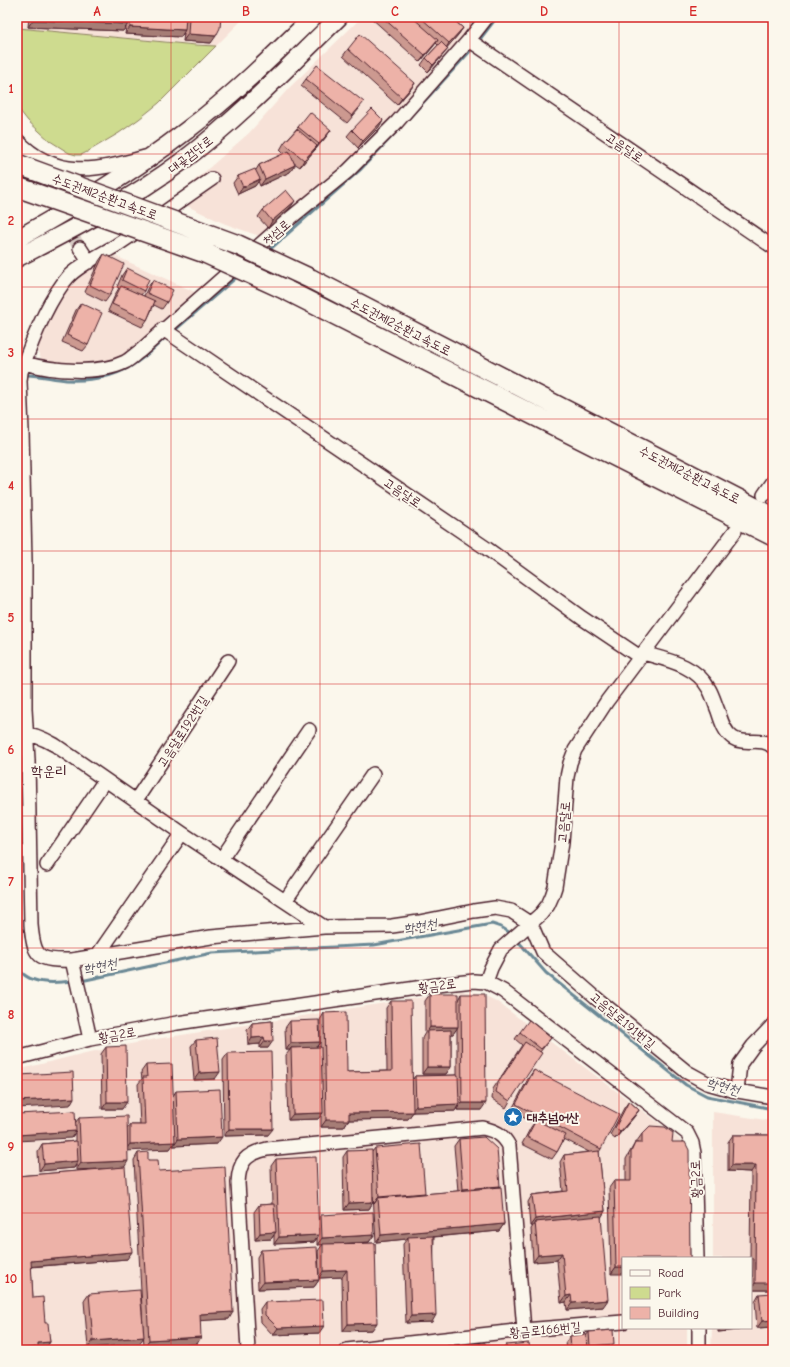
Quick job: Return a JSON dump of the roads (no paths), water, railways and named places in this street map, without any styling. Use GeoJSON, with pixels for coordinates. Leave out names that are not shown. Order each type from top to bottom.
{"type":"FeatureCollection","features":[{"type":"Feature","properties":{"kind":"highway","name":"수도권제2순환고속도로"},"geometry":{"type":"LineString","coordinates":[[17,164],[238,245],[311,279],[773,517]]}},
{"type":"Feature","properties":{"kind":"highway","name":"수도권제2순환고속도로"},"geometry":{"type":"LineString","coordinates":[[17,187],[205,253],[286,290],[773,536]]}},
{"type":"Feature","properties":{"kind":"main road","name":"대곶검단로"},"geometry":{"type":"LineString","coordinates":[[17,239],[84,201],[156,154],[187,131],[220,104],[312,17]]}},
{"type":"Feature","properties":{"kind":"main road","name":"대곶검단로"},"geometry":{"type":"LineString","coordinates":[[17,258],[134,195],[182,162],[274,81],[339,17]]}},
{"type":"Feature","properties":{"kind":"main road"},"geometry":{"type":"LineString","coordinates":[[17,265],[33,250]]}},
{"type":"Feature","properties":{"kind":"street","name":"첫섬로"},"geometry":{"type":"LineString","coordinates":[[24,363],[50,370],[63,370],[91,369],[113,366],[125,362],[288,220],[348,171],[473,43],[487,17]]}},
{"type":"Feature","properties":{"kind":"street","name":"고음달로"},"geometry":{"type":"LineString","coordinates":[[473,43],[773,247]]}},
{"type":"Feature","properties":{"kind":"street"},"geometry":{"type":"LineString","coordinates":[[17,140],[35,156],[48,163],[59,167],[76,169],[105,168],[156,154]]}},
{"type":"Feature","properties":{"kind":"street"},"geometry":{"type":"LineString","coordinates":[[212,179],[117,245],[69,276],[49,308],[18,379],[23,453],[25,561],[24,687],[21,732],[33,945],[38,953],[45,959],[73,965],[97,956],[211,937],[324,927],[392,926],[495,908],[511,911],[527,927]]}},
{"type":"Feature","properties":{"kind":"street"},"geometry":{"type":"LineString","coordinates":[[17,183],[34,187],[47,197]]}},
{"type":"Feature","properties":{"kind":"street"},"geometry":{"type":"LineString","coordinates":[[80,248],[89,262]]}},
{"type":"Feature","properties":{"kind":"street","name":"고음달로"},"geometry":{"type":"LineString","coordinates":[[163,329],[486,548],[582,618],[642,655],[674,662],[696,674],[709,689],[726,731],[732,737],[741,741],[766,742],[773,747]]}},
{"type":"Feature","properties":{"kind":"street"},"geometry":{"type":"LineString","coordinates":[[764,495],[773,482]]}},
{"type":"Feature","properties":{"kind":"street","name":"고음달로"},"geometry":{"type":"LineString","coordinates":[[486,982],[496,958],[507,943],[527,927],[548,905],[555,887],[562,842],[567,777],[575,750],[603,706],[735,531]]}},
{"type":"Feature","properties":{"kind":"street","name":"고음달로192번길"},"geometry":{"type":"LineString","coordinates":[[136,800],[228,661]]}},
{"type":"Feature","properties":{"kind":"street"},"geometry":{"type":"LineString","coordinates":[[222,858],[309,730]]}},
{"type":"Feature","properties":{"kind":"street"},"geometry":{"type":"LineString","coordinates":[[21,732],[46,740],[55,745],[182,833],[222,858],[324,927]]}},
{"type":"Feature","properties":{"kind":"street"},"geometry":{"type":"LineString","coordinates":[[285,901],[373,774]]}},
{"type":"Feature","properties":{"kind":"street"},"geometry":{"type":"LineString","coordinates":[[47,865],[105,780]]}},
{"type":"Feature","properties":{"kind":"street"},"geometry":{"type":"LineString","coordinates":[[97,956],[182,833]]}},
{"type":"Feature","properties":{"kind":"street","name":"고음달로191번길"},"geometry":{"type":"LineString","coordinates":[[527,927],[543,952],[596,998],[687,1072],[707,1083],[737,1091],[773,1097]]}},
{"type":"Feature","properties":{"kind":"street"},"geometry":{"type":"LineString","coordinates":[[73,965],[90,1039]]}},
{"type":"Feature","properties":{"kind":"street","name":"황금2로"},"geometry":{"type":"LineString","coordinates":[[17,1058],[90,1039],[177,1023],[437,985],[474,981],[486,982],[503,991],[686,1133],[692,1143],[694,1153],[697,1257]]}},
{"type":"Feature","properties":{"kind":"street"},"geometry":{"type":"LineString","coordinates":[[737,1091],[740,1064],[753,1046],[773,1025]]}},
{"type":"Feature","properties":{"kind":"street"},"geometry":{"type":"LineString","coordinates":[[248,1350],[238,1183],[238,1172],[242,1162],[256,1152],[267,1149],[483,1128],[500,1133],[505,1138],[509,1146],[524,1330]]}},
{"type":"Feature","properties":{"kind":"street","name":"황금로166번길"},"geometry":{"type":"LineString","coordinates":[[348,1350],[524,1330],[622,1322]]}},
{"type":"Feature","properties":{"kind":"street"},"geometry":{"type":"LineString","coordinates":[[699,1329],[699,1350]]}},
{"type":"Feature","properties":{"kind":"waterway"},"geometry":{"type":"LineString","coordinates":[[477,43],[497,17]]}},
{"type":"Feature","properties":{"kind":"waterway"},"geometry":{"type":"LineString","coordinates":[[409,118],[474,47]]}},
{"type":"Feature","properties":{"kind":"waterway"},"geometry":{"type":"LineString","coordinates":[[268,251],[361,169],[400,128]]}},
{"type":"Feature","properties":{"kind":"waterway"},"geometry":{"type":"LineString","coordinates":[[175,330],[239,275]]}},
{"type":"Feature","properties":{"kind":"waterway"},"geometry":{"type":"LineString","coordinates":[[27,375],[66,380],[94,379],[112,375],[137,362],[165,338]]}},
{"type":"Feature","properties":{"kind":"waterway","name":"학현천"},"geometry":{"type":"LineString","coordinates":[[81,981],[212,953],[374,945],[492,924],[501,927],[512,934]]}},
{"type":"Feature","properties":{"kind":"waterway","name":"학현천"},"geometry":{"type":"LineString","coordinates":[[517,940],[546,973],[686,1085],[707,1096],[773,1109]]}},
{"type":"Feature","properties":{"kind":"waterway","name":"학현천"},"geometry":{"type":"LineString","coordinates":[[17,966],[28,977],[42,982],[73,981]]}},
{"type":"Feature","properties":{"kind":"tunnel"},"geometry":{"type":"LineString","coordinates":[[54,207],[80,248]]}},
{"type":"Feature","properties":{"kind":"place","name":"대추넘어산"},"geometry":{"type":"Point","coordinates":[513,1117]}},
{"type":"Feature","properties":{"kind":"district","name":"학운리"},"geometry":{"type":"Point","coordinates":[49,771]}}]}
